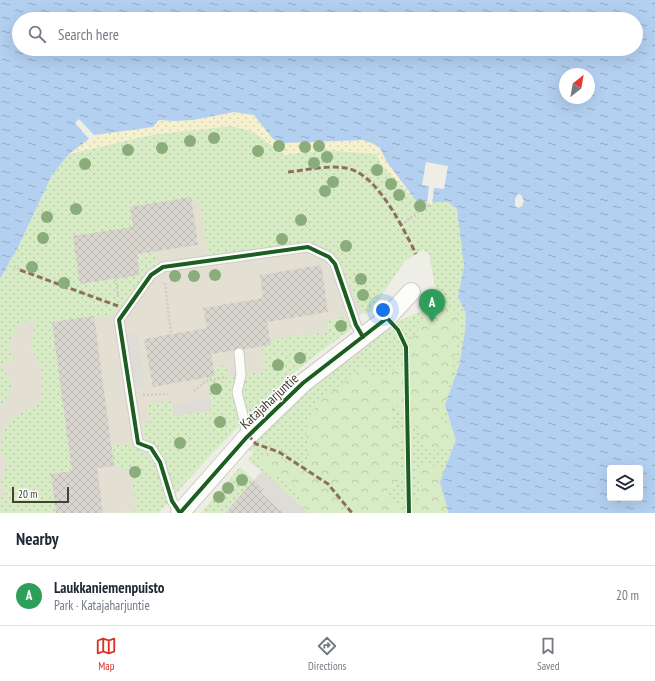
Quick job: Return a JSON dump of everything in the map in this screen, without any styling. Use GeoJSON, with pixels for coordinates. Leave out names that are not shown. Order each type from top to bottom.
{"type":"FeatureCollection","features":[{"type":"Feature","properties":{"kind":"street","name":"Katajaharjuntie"},"geometry":{"type":"LineString","coordinates":[[180,513],[246,438],[303,383],[387,318],[410,292]]}},
{"type":"Feature","properties":{"kind":"lane"},"geometry":{"type":"LineString","coordinates":[[180,513],[172,501],[160,462],[151,448],[138,443],[120,320],[151,275],[163,267],[308,247],[328,257],[335,264],[356,325],[363,337]]}},
{"type":"Feature","properties":{"kind":"lane"},"geometry":{"type":"LineString","coordinates":[[238,353],[242,375],[237,392],[245,423],[246,438]]}},
{"type":"Feature","properties":{"kind":"path"},"geometry":{"type":"LineString","coordinates":[[401,225],[430,204]]}},
{"type":"Feature","properties":{"kind":"path"},"geometry":{"type":"LineString","coordinates":[[14,266],[20,270]]}},
{"type":"Feature","properties":{"kind":"path"},"geometry":{"type":"LineString","coordinates":[[163,267],[171,334]]}},
{"type":"Feature","properties":{"kind":"path"},"geometry":{"type":"LineString","coordinates":[[194,392],[206,381],[242,375]]}},
{"type":"Feature","properties":{"kind":"path"},"geometry":{"type":"LineString","coordinates":[[146,395],[168,394]]}},
{"type":"Feature","properties":{"kind":"shaded area"},"geometry":{"type":"Polygon","coordinates":[[[275,158],[377,303],[305,354],[150,513],[0,513],[0,279],[19,245],[58,184],[275,158]]]}},
{"type":"Feature","properties":{"kind":"shaded area"},"geometry":{"type":"Polygon","coordinates":[[[138,334],[145,387],[130,390],[122,335],[138,334]]]}},
{"type":"Feature","properties":{"kind":"shaded area"},"geometry":{"type":"Polygon","coordinates":[[[210,398],[212,410],[174,416],[172,404],[210,398]]]}},
{"type":"Feature","properties":{"kind":"shaded area"},"geometry":{"type":"Polygon","coordinates":[[[262,471],[309,513],[283,513],[261,493],[264,489],[254,480],[262,471]]]}},
{"type":"Feature","properties":{"kind":"green space"},"geometry":{"type":"Polygon","coordinates":[[[231,126],[252,131],[278,150],[380,148],[387,162],[417,202],[448,202],[457,208],[464,266],[458,297],[466,313],[465,331],[459,366],[445,405],[456,440],[449,513],[309,513],[248,460],[254,453],[241,444],[364,337],[441,302],[435,286],[429,254],[423,250],[405,261],[376,303],[374,309],[366,315],[359,306],[338,261],[331,252],[321,245],[309,242],[208,255],[200,204],[191,198],[130,207],[133,227],[80,284],[140,275],[137,254],[155,253],[157,266],[129,307],[116,310],[111,316],[52,322],[72,471],[51,474],[56,513],[0,513],[0,496],[7,497],[0,481],[8,464],[0,449],[6,422],[41,402],[42,372],[31,347],[35,321],[28,321],[16,328],[8,347],[14,359],[0,365],[0,279],[19,245],[52,175],[69,154],[156,134],[231,126]]]}},
{"type":"Feature","properties":{"kind":"green space"},"geometry":{"type":"Polygon","coordinates":[[[436,305],[453,309],[462,319],[457,335],[456,351],[453,363],[454,370],[447,390],[441,421],[462,429],[461,439],[446,448],[430,451],[418,429],[403,416],[396,402],[391,415],[403,432],[399,454],[402,478],[387,490],[391,504],[415,501],[422,486],[415,476],[415,468],[426,465],[454,469],[458,513],[305,513],[296,488],[284,478],[273,476],[256,461],[268,452],[293,467],[306,463],[309,447],[306,432],[307,422],[317,403],[363,367],[383,380],[409,355],[410,341],[436,305]]]}},
{"type":"Feature","properties":{"kind":"green space"},"geometry":{"type":"Polygon","coordinates":[[[353,316],[356,325],[294,373],[258,407],[224,441],[159,513],[113,513],[136,510],[131,471],[114,466],[111,446],[144,442],[142,424],[150,422],[147,404],[171,401],[174,416],[212,410],[206,378],[215,376],[213,367],[226,365],[228,377],[265,371],[261,347],[271,345],[270,340],[327,332],[326,320],[353,316]]]}},
{"type":"Feature","properties":{"kind":"green space"},"geometry":{"type":"Polygon","coordinates":[[[0,366],[12,381],[9,395],[2,404],[0,404],[0,366]]]}},
{"type":"Feature","properties":{"kind":"green space"},"geometry":{"type":"Polygon","coordinates":[[[240,467],[254,480],[225,513],[201,513],[240,467]]]}},
{"type":"Feature","properties":{"kind":"sand"},"geometry":{"type":"Polygon","coordinates":[[[234,112],[254,115],[273,139],[316,143],[363,140],[374,144],[380,148],[387,162],[417,202],[383,167],[376,154],[325,150],[285,155],[252,131],[231,126],[156,134],[69,154],[94,135],[153,127],[159,120],[188,120],[234,112]]]}},
{"type":"Feature","properties":{"kind":"water"},"geometry":{"type":"Polygon","coordinates":[[[0,0],[655,0],[655,513],[449,513],[440,482],[456,440],[445,405],[459,366],[465,331],[466,313],[458,297],[464,266],[457,209],[448,202],[417,202],[387,162],[380,148],[374,144],[363,140],[282,143],[273,139],[254,115],[234,112],[193,120],[159,120],[153,127],[94,135],[69,154],[52,175],[19,245],[0,279],[0,0]],[[518,194],[515,199],[515,206],[518,208],[522,206],[524,201],[521,195],[518,194]]]}},
{"type":"Feature","properties":{"kind":"pier"},"geometry":{"type":"Polygon","coordinates":[[[79,119],[96,137],[90,140],[75,123],[79,119]]]}},
{"type":"Feature","properties":{"kind":"pier"},"geometry":{"type":"Polygon","coordinates":[[[426,162],[448,166],[444,189],[434,188],[432,204],[427,203],[429,186],[422,185],[426,162]]]}},
{"type":"Feature","properties":{"kind":"building"},"geometry":{"type":"Polygon","coordinates":[[[191,197],[198,245],[137,254],[140,275],[80,284],[73,236],[133,227],[130,207],[191,197]]]}},
{"type":"Feature","properties":{"kind":"building"},"geometry":{"type":"Polygon","coordinates":[[[321,265],[328,312],[267,322],[271,345],[211,354],[215,376],[153,387],[144,339],[207,328],[203,308],[263,298],[260,275],[321,265]]]}},
{"type":"Feature","properties":{"kind":"building"},"geometry":{"type":"Polygon","coordinates":[[[94,316],[114,466],[97,468],[103,513],[56,513],[51,474],[72,471],[52,322],[94,316]]]}},
{"type":"Feature","properties":{"kind":"building"},"geometry":{"type":"Polygon","coordinates":[[[254,480],[264,489],[261,493],[283,513],[225,513],[254,480]]]}},
{"type":"Feature","properties":{"kind":"marked path"},"geometry":{"type":"LineString","coordinates":[[288,172],[332,167],[346,168],[357,172],[368,180],[388,203],[416,254]]}},
{"type":"Feature","properties":{"kind":"marked path"},"geometry":{"type":"LineString","coordinates":[[20,270],[118,306]]}},
{"type":"Feature","properties":{"kind":"marked path"},"geometry":{"type":"LineString","coordinates":[[248,435],[256,444],[279,452],[328,484],[352,513]]}},
{"type":"Feature","properties":{"kind":"cycle path"},"geometry":{"type":"LineString","coordinates":[[180,513],[172,501],[160,462],[151,448],[138,443],[119,320],[151,275],[163,267],[308,247],[329,257],[335,264],[356,325],[363,337]]}},
{"type":"Feature","properties":{"kind":"cycle path"},"geometry":{"type":"LineString","coordinates":[[180,513],[246,438],[303,383],[387,318],[398,330],[406,347],[409,513]]}},
{"type":"Feature","properties":{"kind":"place","name":"Laukkaniemenpuisto"},"geometry":{"type":"Point","coordinates":[432,322]}}]}
